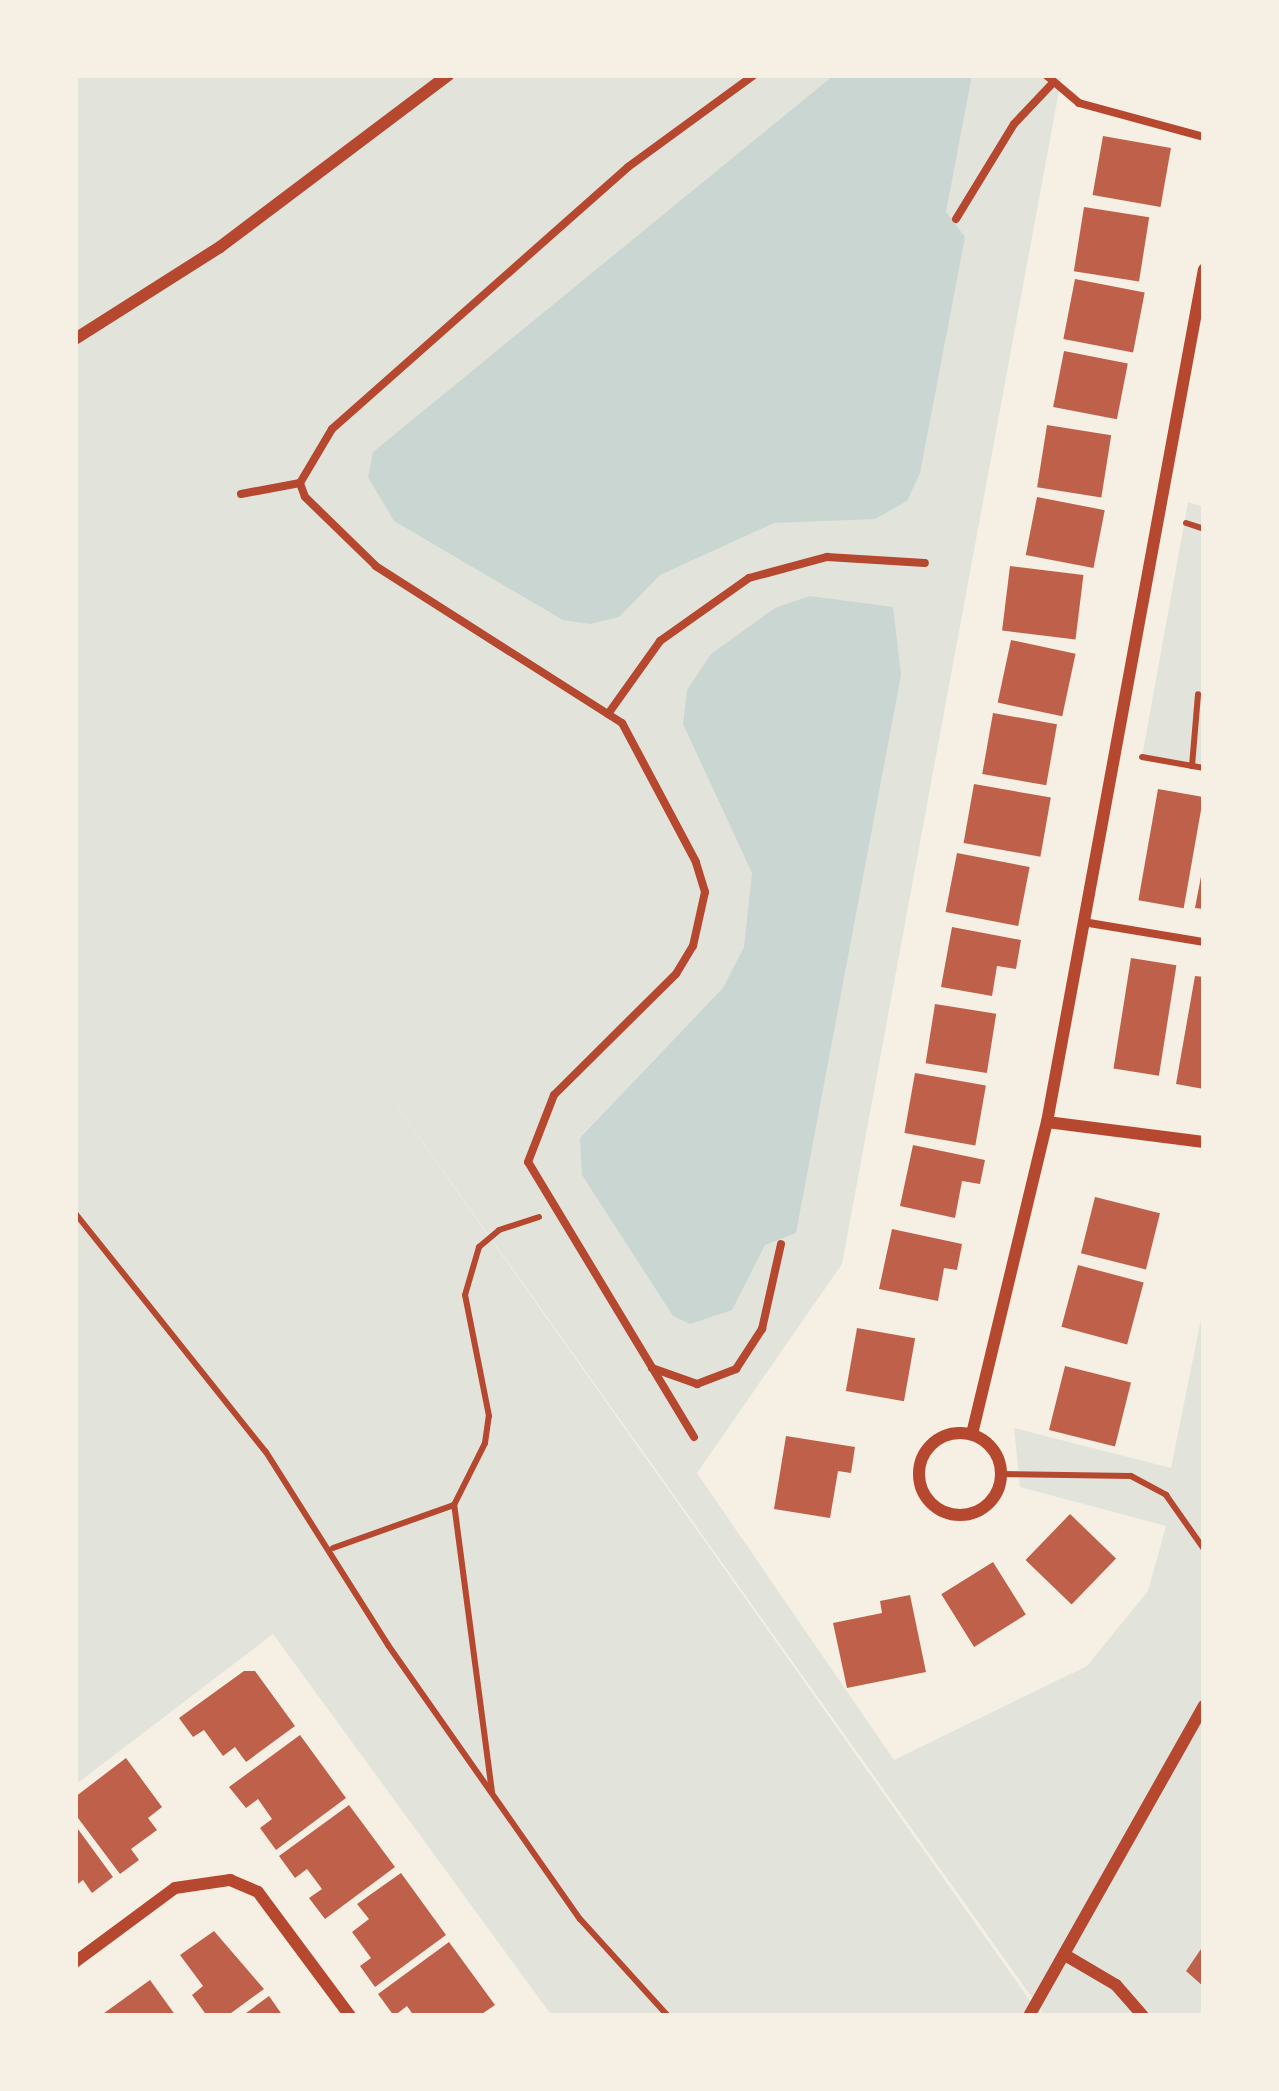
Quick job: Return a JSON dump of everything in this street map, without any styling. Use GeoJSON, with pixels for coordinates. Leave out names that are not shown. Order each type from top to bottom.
{"type":"FeatureCollection","features":[{"type":"Feature","properties":{"kind":"street"},"geometry":{"type":"LineString","coordinates":[[75,339],[220,247],[448,75]]}},
{"type":"Feature","properties":{"kind":"street"},"geometry":{"type":"LineString","coordinates":[[972,1434],[1047,1123],[1082,921],[1197,349],[1204,269]]}},
{"type":"Feature","properties":{"kind":"street"},"geometry":{"type":"LineString","coordinates":[[1047,1123],[1204,1142]]}},
{"type":"Feature","properties":{"kind":"street"},"geometry":{"type":"LineString","coordinates":[[972,1434],[993,1448],[1001,1474],[993,1500],[970,1514],[942,1511],[923,1492],[920,1466],[932,1443],[972,1434]]}},
{"type":"Feature","properties":{"kind":"street"},"geometry":{"type":"LineString","coordinates":[[1029,2016],[1204,1706]]}},
{"type":"Feature","properties":{"kind":"street"},"geometry":{"type":"LineString","coordinates":[[75,1962],[176,1888],[217,1879],[258,1892],[350,2016]]}},
{"type":"Feature","properties":{"kind":"street"},"geometry":{"type":"LineString","coordinates":[[1065,1954],[1116,1984],[1143,2016]]}},
{"type":"Feature","properties":{"kind":"lane"},"geometry":{"type":"LineString","coordinates":[[241,494],[300,483],[332,429],[628,167],[754,75]]}},
{"type":"Feature","properties":{"kind":"lane"},"geometry":{"type":"LineString","coordinates":[[956,218],[1014,124],[1048,80],[1079,104],[1204,137]]}},
{"type":"Feature","properties":{"kind":"lane"},"geometry":{"type":"LineString","coordinates":[[300,483],[305,497],[376,566],[608,714],[638,745],[705,892],[693,946],[676,974],[554,1094],[539,1121],[528,1162],[553,1212],[694,1437]]}},
{"type":"Feature","properties":{"kind":"lane"},"geometry":{"type":"LineString","coordinates":[[608,714],[660,641],[749,578],[827,557],[925,563]]}},
{"type":"Feature","properties":{"kind":"lane"},"geometry":{"type":"LineString","coordinates":[[1082,921],[1204,942]]}},
{"type":"Feature","properties":{"kind":"lane"},"geometry":{"type":"LineString","coordinates":[[651,1368],[697,1384],[736,1370],[762,1329],[781,1244]]}},
{"type":"Feature","properties":{"kind":"path"},"geometry":{"type":"LineString","coordinates":[[1186,523],[1204,530]]}},
{"type":"Feature","properties":{"kind":"path"},"geometry":{"type":"LineString","coordinates":[[1192,766],[1198,694]]}},
{"type":"Feature","properties":{"kind":"path"},"geometry":{"type":"LineString","coordinates":[[1142,757],[1204,768]]}},
{"type":"Feature","properties":{"kind":"path"},"geometry":{"type":"LineString","coordinates":[[492,1793],[454,1505],[485,1443],[489,1416],[467,1272],[499,1230],[553,1212]]}},
{"type":"Feature","properties":{"kind":"path"},"geometry":{"type":"LineString","coordinates":[[75,1213],[333,1548],[388,1645],[580,1918],[668,2016]]}},
{"type":"Feature","properties":{"kind":"path"},"geometry":{"type":"LineString","coordinates":[[1001,1474],[1131,1476],[1166,1495],[1204,1549]]}},
{"type":"Feature","properties":{"kind":"path"},"geometry":{"type":"LineString","coordinates":[[333,1548],[454,1505]]}},
{"type":"Feature","properties":{"kind":"shaded area"},"geometry":{"type":"Polygon","coordinates":[[[75,75],[1062,75],[842,1264],[697,1473],[894,1760],[1087,1666],[1148,1591],[1166,1526],[1020,1487],[1014,1428],[1171,1468],[1204,1304],[1204,2016],[1045,2016],[359,1053],[1041,2016],[552,2016],[273,1634],[75,1785],[75,75]]]}},
{"type":"Feature","properties":{"kind":"shaded area"},"geometry":{"type":"Polygon","coordinates":[[[834,75],[972,75],[946,212],[965,237],[920,473],[907,501],[875,519],[774,523],[660,575],[619,617],[590,624],[563,620],[394,521],[368,477],[373,452],[834,75]]]}},
{"type":"Feature","properties":{"kind":"shaded area"},"geometry":{"type":"Polygon","coordinates":[[[1188,502],[1204,507],[1204,768],[1142,757],[1188,502]]]}},
{"type":"Feature","properties":{"kind":"shaded area"},"geometry":{"type":"Polygon","coordinates":[[[810,596],[893,607],[901,675],[796,1233],[765,1245],[732,1310],[690,1324],[673,1316],[582,1175],[580,1138],[723,988],[744,947],[752,873],[683,724],[687,690],[711,654],[775,608],[810,596]]]}},
{"type":"Feature","properties":{"kind":"building"},"geometry":{"type":"Polygon","coordinates":[[[1103,136],[1171,148],[1161,207],[1093,195],[1103,136]]]}},
{"type":"Feature","properties":{"kind":"building"},"geometry":{"type":"Polygon","coordinates":[[[1084,207],[1149,217],[1139,282],[1074,271],[1084,207]]]}},
{"type":"Feature","properties":{"kind":"building"},"geometry":{"type":"Polygon","coordinates":[[[1075,279],[1145,293],[1133,352],[1063,339],[1075,279]]]}},
{"type":"Feature","properties":{"kind":"building"},"geometry":{"type":"Polygon","coordinates":[[[1064,351],[1128,363],[1117,419],[1053,407],[1064,351]]]}},
{"type":"Feature","properties":{"kind":"building"},"geometry":{"type":"Polygon","coordinates":[[[1047,425],[1111,435],[1101,497],[1037,487],[1047,425]]]}},
{"type":"Feature","properties":{"kind":"building"},"geometry":{"type":"Polygon","coordinates":[[[1037,497],[1105,510],[1093,568],[1026,555],[1037,497]]]}},
{"type":"Feature","properties":{"kind":"building"},"geometry":{"type":"Polygon","coordinates":[[[1010,566],[1083,575],[1076,640],[1002,631],[1010,566]]]}},
{"type":"Feature","properties":{"kind":"building"},"geometry":{"type":"Polygon","coordinates":[[[1011,640],[1076,654],[1062,716],[998,703],[1011,640]]]}},
{"type":"Feature","properties":{"kind":"building"},"geometry":{"type":"Polygon","coordinates":[[[993,713],[1057,724],[1046,785],[982,774],[993,713]]]}},
{"type":"Feature","properties":{"kind":"building"},"geometry":{"type":"Polygon","coordinates":[[[974,784],[1051,798],[1040,857],[964,843],[974,784]]]}},
{"type":"Feature","properties":{"kind":"building"},"geometry":{"type":"Polygon","coordinates":[[[1158,789],[1203,797],[1184,908],[1138,900],[1158,789]]]}},
{"type":"Feature","properties":{"kind":"building"},"geometry":{"type":"Polygon","coordinates":[[[957,853],[1030,867],[1018,926],[946,912],[957,853]]]}},
{"type":"Feature","properties":{"kind":"building"},"geometry":{"type":"Polygon","coordinates":[[[1204,871],[1204,909],[1195,908],[1204,871]]]}},
{"type":"Feature","properties":{"kind":"building"},"geometry":{"type":"Polygon","coordinates":[[[952,927],[1021,940],[1016,969],[997,966],[992,996],[941,987],[952,927]]]}},
{"type":"Feature","properties":{"kind":"building"},"geometry":{"type":"Polygon","coordinates":[[[1131,958],[1176,965],[1159,1076],[1113,1069],[1131,958]]]}},
{"type":"Feature","properties":{"kind":"building"},"geometry":{"type":"Polygon","coordinates":[[[1195,976],[1204,977],[1204,1089],[1176,1084],[1195,976]]]}},
{"type":"Feature","properties":{"kind":"building"},"geometry":{"type":"Polygon","coordinates":[[[935,1004],[996,1014],[987,1073],[926,1063],[935,1004]]]}},
{"type":"Feature","properties":{"kind":"building"},"geometry":{"type":"Polygon","coordinates":[[[915,1073],[986,1086],[975,1146],[904,1133],[915,1073]]]}},
{"type":"Feature","properties":{"kind":"building"},"geometry":{"type":"Polygon","coordinates":[[[913,1145],[985,1160],[980,1184],[962,1181],[955,1218],[900,1206],[913,1145]]]}},
{"type":"Feature","properties":{"kind":"building"},"geometry":{"type":"Polygon","coordinates":[[[1095,1197],[1160,1213],[1146,1269],[1081,1253],[1095,1197]]]}},
{"type":"Feature","properties":{"kind":"building"},"geometry":{"type":"Polygon","coordinates":[[[892,1229],[962,1244],[957,1270],[944,1268],[938,1301],[879,1289],[892,1229]]]}},
{"type":"Feature","properties":{"kind":"building"},"geometry":{"type":"Polygon","coordinates":[[[1078,1265],[1144,1283],[1127,1344],[1061,1327],[1078,1265]]]}},
{"type":"Feature","properties":{"kind":"building"},"geometry":{"type":"Polygon","coordinates":[[[857,1328],[915,1338],[904,1401],[846,1391],[857,1328]]]}},
{"type":"Feature","properties":{"kind":"building"},"geometry":{"type":"Polygon","coordinates":[[[1065,1366],[1131,1382],[1115,1446],[1049,1430],[1065,1366]]]}},
{"type":"Feature","properties":{"kind":"building"},"geometry":{"type":"Polygon","coordinates":[[[786,1436],[855,1447],[851,1473],[838,1471],[830,1518],[774,1509],[786,1436]]]}},
{"type":"Feature","properties":{"kind":"building"},"geometry":{"type":"Polygon","coordinates":[[[1070,1514],[1116,1558],[1072,1604],[1026,1560],[1070,1514]]]}},
{"type":"Feature","properties":{"kind":"building"},"geometry":{"type":"Polygon","coordinates":[[[993,1562],[1026,1615],[974,1647],[941,1594],[993,1562]]]}},
{"type":"Feature","properties":{"kind":"building"},"geometry":{"type":"Polygon","coordinates":[[[910,1595],[926,1672],[847,1688],[833,1623],[882,1613],[880,1601],[910,1595]]]}},
{"type":"Feature","properties":{"kind":"building"},"geometry":{"type":"Polygon","coordinates":[[[244,1671],[255,1671],[295,1726],[246,1762],[235,1747],[223,1756],[204,1730],[193,1737],[179,1718],[244,1671]]]}},
{"type":"Feature","properties":{"kind":"building"},"geometry":{"type":"Polygon","coordinates":[[[300,1735],[346,1798],[276,1850],[260,1828],[272,1819],[258,1799],[246,1808],[229,1787],[300,1735]]]}},
{"type":"Feature","properties":{"kind":"building"},"geometry":{"type":"Polygon","coordinates":[[[126,1758],[162,1807],[148,1818],[157,1830],[131,1849],[139,1860],[120,1874],[75,1814],[75,1797],[126,1758]]]}},
{"type":"Feature","properties":{"kind":"building"},"geometry":{"type":"Polygon","coordinates":[[[349,1805],[395,1867],[325,1919],[309,1898],[322,1889],[307,1869],[295,1878],[279,1856],[349,1805]]]}},
{"type":"Feature","properties":{"kind":"building"},"geometry":{"type":"Polygon","coordinates":[[[75,1825],[113,1877],[92,1893],[83,1880],[75,1886],[75,1825]]]}},
{"type":"Feature","properties":{"kind":"building"},"geometry":{"type":"Polygon","coordinates":[[[401,1873],[446,1935],[375,1987],[360,1966],[371,1958],[352,1932],[369,1919],[357,1904],[401,1873]]]}},
{"type":"Feature","properties":{"kind":"building"},"geometry":{"type":"Polygon","coordinates":[[[214,1931],[264,1989],[227,2016],[207,2016],[192,1995],[203,1986],[180,1955],[214,1931]]]}},
{"type":"Feature","properties":{"kind":"building"},"geometry":{"type":"Polygon","coordinates":[[[449,1942],[495,2005],[479,2016],[414,2016],[407,2006],[394,2016],[378,1994],[449,1942]]]}},
{"type":"Feature","properties":{"kind":"building"},"geometry":{"type":"Polygon","coordinates":[[[1204,1951],[1204,1987],[1186,1971],[1204,1951]]]}},
{"type":"Feature","properties":{"kind":"building"},"geometry":{"type":"Polygon","coordinates":[[[150,1980],[176,2016],[100,2016],[150,1980]]]}},
{"type":"Feature","properties":{"kind":"building"},"geometry":{"type":"Polygon","coordinates":[[[269,1996],[283,2016],[242,2016],[269,1996]]]}}]}
